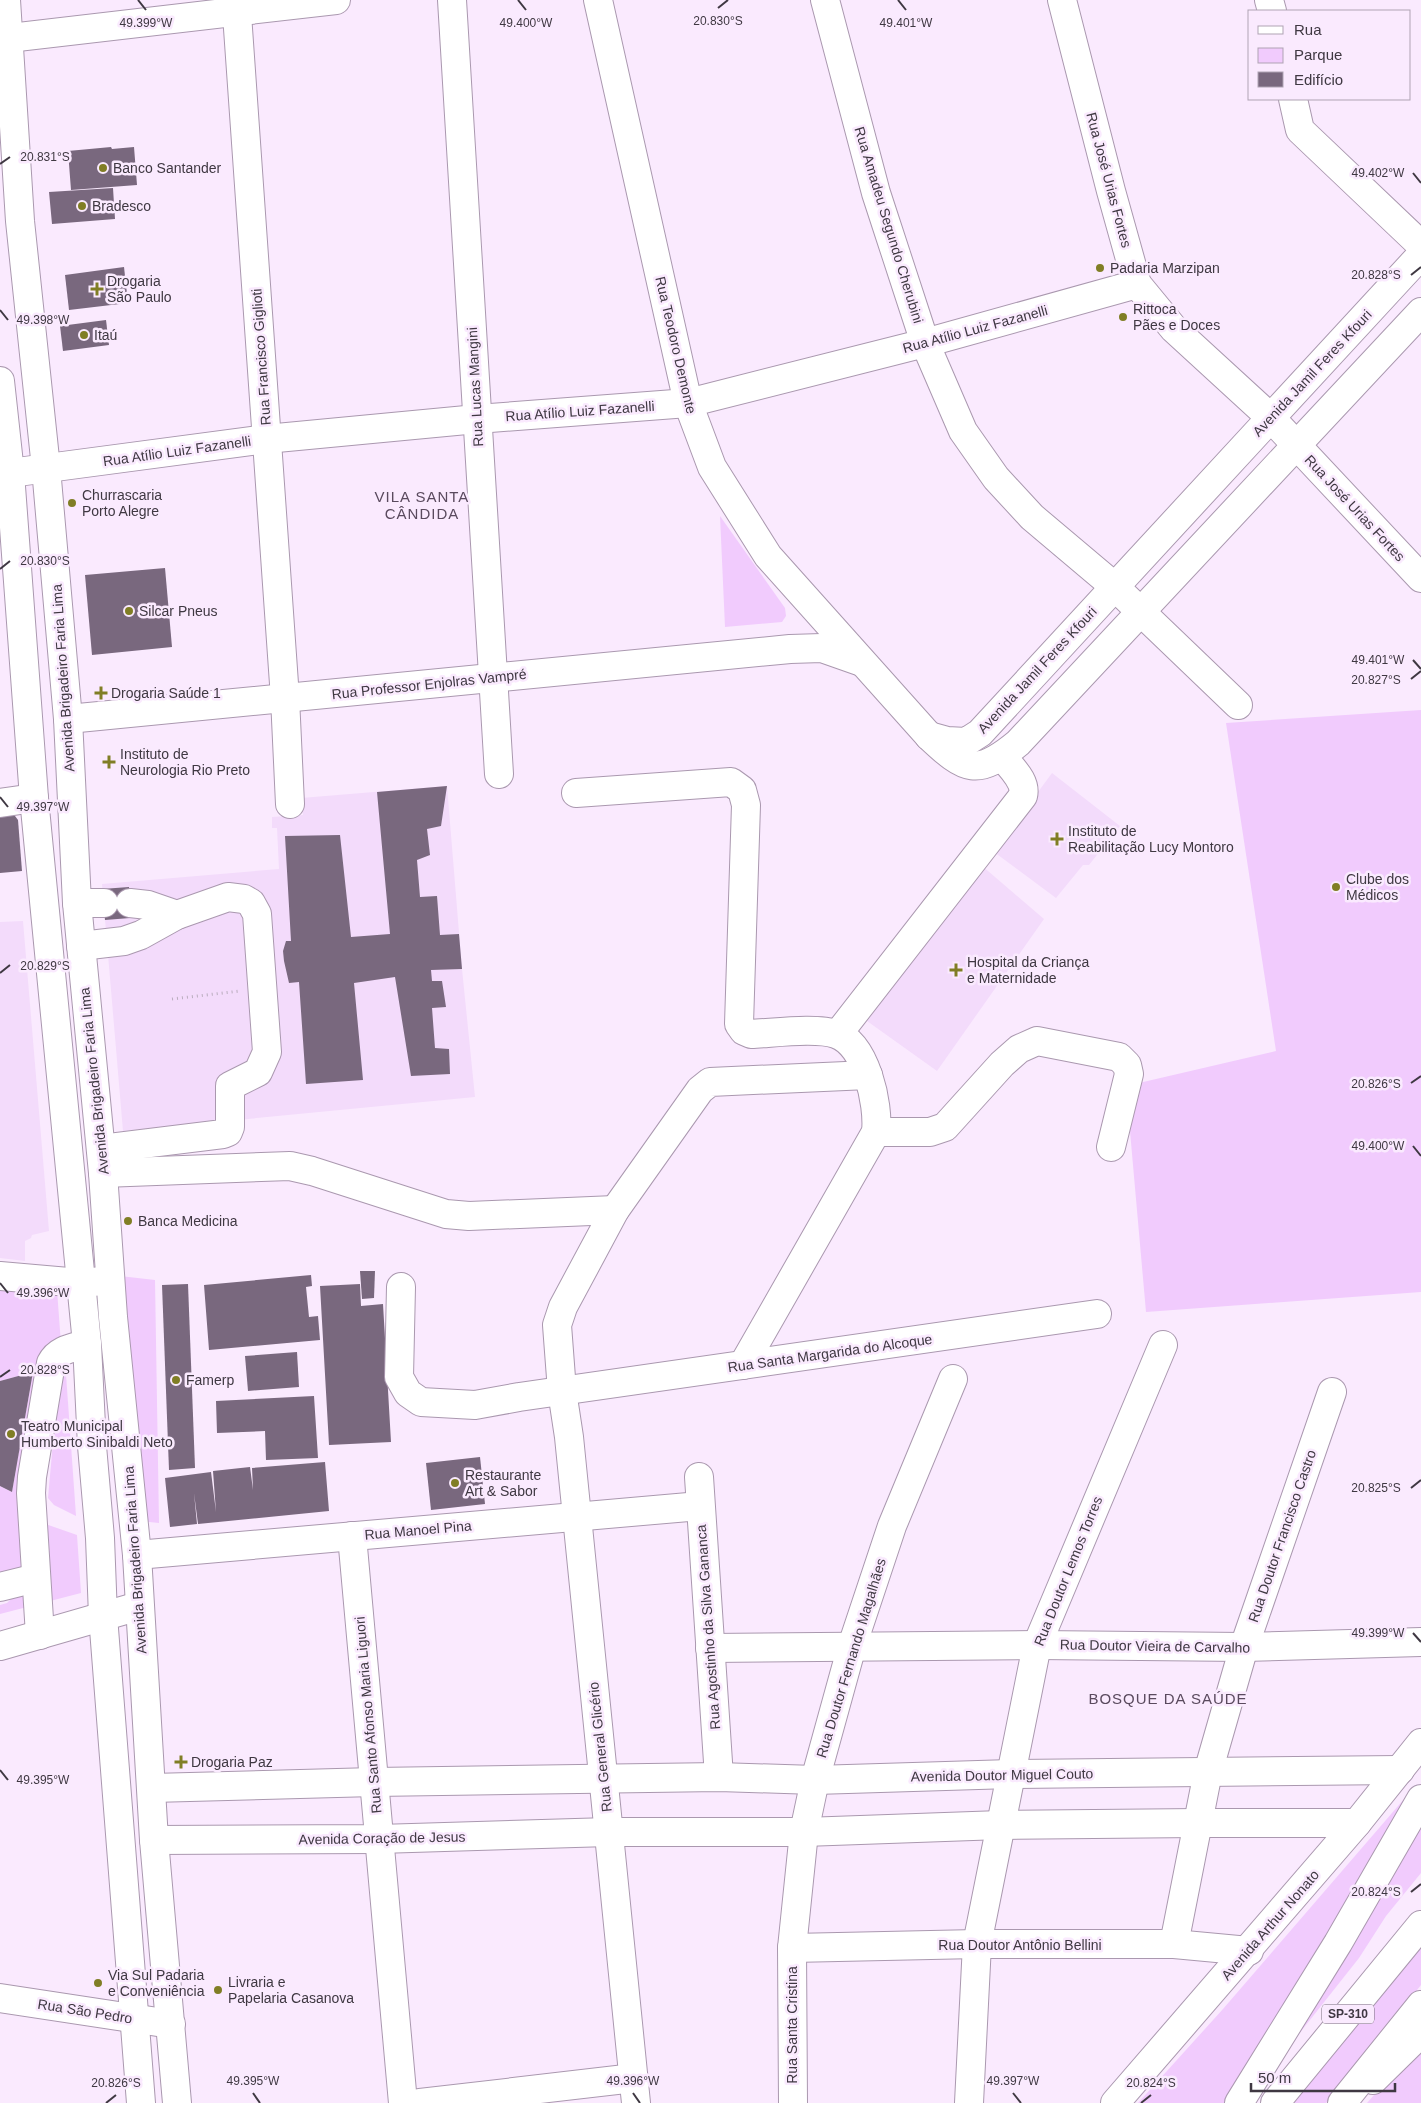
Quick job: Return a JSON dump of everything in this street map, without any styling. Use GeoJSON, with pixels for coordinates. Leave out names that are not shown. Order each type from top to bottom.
{"type":"FeatureCollection","features":[{"type":"Feature","properties":{"kind":"main road","name":"Avenida Brigadeiro Faria Lima"},"geometry":{"type":"LineString","coordinates":[[6,0],[5,39],[10,222],[46,468],[68,719],[94,916],[102,1161],[111,1281],[137,1555],[154,1840],[177,2103]]}},
{"type":"Feature","properties":{"kind":"main road"},"geometry":{"type":"LineString","coordinates":[[5,39],[236,6],[336,0]]}},
{"type":"Feature","properties":{"kind":"main road","name":"Rua Lucas Mangini"},"geometry":{"type":"LineString","coordinates":[[452,0],[499,774]]}},
{"type":"Feature","properties":{"kind":"main road","name":"Rua Teodoro Demonte"},"geometry":{"type":"LineString","coordinates":[[598,0],[688,403],[712,467],[768,556],[929,736]]}},
{"type":"Feature","properties":{"kind":"main road","name":"Rua Amadeu Segundo Cherubini"},"geometry":{"type":"LineString","coordinates":[[825,0],[876,194],[924,343],[962,431],[996,478],[1032,517],[1115,587],[1238,705]]}},
{"type":"Feature","properties":{"kind":"main road","name":"Rua José Urias Fortes"},"geometry":{"type":"LineString","coordinates":[[1062,0],[1110,191],[1138,284],[1174,329],[1271,418],[1421,578]]}},
{"type":"Feature","properties":{"kind":"main road","name":"Rua Francisco Giglioti"},"geometry":{"type":"LineString","coordinates":[[236,6],[285,698],[290,804]]}},
{"type":"Feature","properties":{"kind":"main road"},"geometry":{"type":"LineString","coordinates":[[1293,100],[1300,130],[1421,245]]}},
{"type":"Feature","properties":{"kind":"main road","name":"Avenida Jamil Feres Kfouri"},"geometry":{"type":"LineString","coordinates":[[929,736],[947,741],[966,742],[980,733],[1421,255]]}},
{"type":"Feature","properties":{"kind":"main road","name":"Rua Atílio Luiz Fazanelli"},"geometry":{"type":"LineString","coordinates":[[10,473],[266,439],[477,419],[688,403],[924,343],[1138,284]]}},
{"type":"Feature","properties":{"kind":"main road"},"geometry":{"type":"LineString","coordinates":[[929,736],[953,758],[967,764],[980,766],[1002,756],[1018,743],[1421,312]]}},
{"type":"Feature","properties":{"kind":"main road"},"geometry":{"type":"LineString","coordinates":[[0,382],[10,473],[34,798],[87,1344],[92,1446],[100,1538],[103,1616],[133,2018],[142,2103]]}},
{"type":"Feature","properties":{"kind":"main road"},"geometry":{"type":"LineString","coordinates":[[790,649],[801,640],[805,624],[797,590]]}},
{"type":"Feature","properties":{"kind":"main road","name":"Rua Professor Enjolras Vampré"},"geometry":{"type":"LineString","coordinates":[[29,722],[790,649],[822,648],[862,663]]}},
{"type":"Feature","properties":{"kind":"main road"},"geometry":{"type":"LineString","coordinates":[[838,1034],[1023,796],[1023,783],[1002,756]]}},
{"type":"Feature","properties":{"kind":"main road"},"geometry":{"type":"LineString","coordinates":[[576,793],[731,782],[742,790],[746,805],[739,1024],[744,1031],[751,1034],[824,1031],[838,1034],[851,1043],[868,1075],[876,1099],[878,1115],[876,1132],[743,1365]]}},
{"type":"Feature","properties":{"kind":"main road"},"geometry":{"type":"LineString","coordinates":[[0,803],[34,798]]}},
{"type":"Feature","properties":{"kind":"main road"},"geometry":{"type":"LineString","coordinates":[[94,916],[124,941],[141,935],[168,920],[228,898],[244,899],[251,903],[257,914],[268,1052],[258,1072],[230,1086],[230,1127],[228,1132],[102,1161]]}},
{"type":"Feature","properties":{"kind":"main road"},"geometry":{"type":"LineString","coordinates":[[94,916],[148,905],[168,920]]}},
{"type":"Feature","properties":{"kind":"main road"},"geometry":{"type":"LineString","coordinates":[[876,1132],[930,1132],[945,1127],[1018,1049],[1037,1041],[1119,1056],[1127,1066],[1129,1074],[1111,1147]]}},
{"type":"Feature","properties":{"kind":"main road","name":"Rua General Glicério"},"geometry":{"type":"LineString","coordinates":[[635,2090],[569,1436],[562,1391],[557,1325],[563,1307],[615,1210],[700,1090],[710,1082],[868,1075]]}},
{"type":"Feature","properties":{"kind":"main road"},"geometry":{"type":"LineString","coordinates":[[102,1161],[290,1166],[312,1171],[446,1214],[469,1216],[615,1210]]}},
{"type":"Feature","properties":{"kind":"main road"},"geometry":{"type":"LineString","coordinates":[[0,1276],[80,1283],[111,1281]]}},
{"type":"Feature","properties":{"kind":"main road","name":"Rua Santa Margarida do Alcoque"},"geometry":{"type":"LineString","coordinates":[[401,1287],[398,1377],[408,1393],[421,1402],[475,1406],[519,1397],[1097,1314]]}},
{"type":"Feature","properties":{"kind":"main road"},"geometry":{"type":"LineString","coordinates":[[40,1635],[31,1493],[50,1363],[54,1356],[61,1351],[87,1344]]}},
{"type":"Feature","properties":{"kind":"main road","name":"Rua Doutor Lemos Torres"},"geometry":{"type":"LineString","coordinates":[[968,2103],[977,1944],[1036,1645],[1163,1346]]}},
{"type":"Feature","properties":{"kind":"main road","name":"Rua Doutor Fernando Magalhães"},"geometry":{"type":"LineString","coordinates":[[792,1948],[804,1832],[815,1780],[852,1646],[892,1526],[953,1379]]}},
{"type":"Feature","properties":{"kind":"main road","name":"Rua Doutor Francisco Castro"},"geometry":{"type":"LineString","coordinates":[[1174,1944],[1208,1772],[1244,1647],[1332,1392]]}},
{"type":"Feature","properties":{"kind":"main road","name":"Rua Agostinho da Silva Gananca"},"geometry":{"type":"LineString","coordinates":[[699,1477],[719,1777]]}},
{"type":"Feature","properties":{"kind":"main road","name":"Rua Manoel Pina"},"geometry":{"type":"LineString","coordinates":[[137,1555],[700,1506]]}},
{"type":"Feature","properties":{"kind":"main road","name":"Rua Santo Afonso Maria Liguori"},"geometry":{"type":"LineString","coordinates":[[352,1536],[403,2103]]}},
{"type":"Feature","properties":{"kind":"main road"},"geometry":{"type":"LineString","coordinates":[[0,1587],[36,1578]]}},
{"type":"Feature","properties":{"kind":"main road"},"geometry":{"type":"LineString","coordinates":[[0,1646],[139,1606]]}},
{"type":"Feature","properties":{"kind":"main road","name":"Rua Doutor Vieira de Carvalho"},"geometry":{"type":"LineString","coordinates":[[710,1648],[1036,1645],[1244,1647],[1421,1642]]}},
{"type":"Feature","properties":{"kind":"main road","name":"Avenida Arthur Nonato"},"geometry":{"type":"LineString","coordinates":[[1116,2103],[1357,1824],[1421,1743]]}},
{"type":"Feature","properties":{"kind":"main road","name":"Avenida Doutor Miguel Couto"},"geometry":{"type":"LineString","coordinates":[[604,1780],[719,1777],[815,1780],[1011,1774],[1400,1770]]}},
{"type":"Feature","properties":{"kind":"main road"},"geometry":{"type":"LineString","coordinates":[[152,1788],[374,1782],[604,1780]]}},
{"type":"Feature","properties":{"kind":"main road"},"geometry":{"type":"LineString","coordinates":[[1239,2103],[1338,1943],[1421,1799]]}},
{"type":"Feature","properties":{"kind":"main road"},"geometry":{"type":"LineString","coordinates":[[609,1832],[804,1832],[1001,1825],[1357,1824]]}},
{"type":"Feature","properties":{"kind":"main road","name":"Avenida Coração de Jesus"},"geometry":{"type":"LineString","coordinates":[[154,1840],[380,1839],[609,1832]]}},
{"type":"Feature","properties":{"kind":"main road","name":"SP-310"},"geometry":{"type":"LineString","coordinates":[[1274,2103],[1421,1925]]}},
{"type":"Feature","properties":{"kind":"main road","name":"Rua Doutor Antônio Bellini"},"geometry":{"type":"LineString","coordinates":[[792,1948],[977,1944],[1174,1944],[1249,1951]]}},
{"type":"Feature","properties":{"kind":"main road","name":"Rua Santa Cristina"},"geometry":{"type":"LineString","coordinates":[[792,1948],[794,2103]]}},
{"type":"Feature","properties":{"kind":"main road","name":"Rua São Pedro"},"geometry":{"type":"LineString","coordinates":[[0,1998],[171,2024]]}},
{"type":"Feature","properties":{"kind":"main road"},"geometry":{"type":"LineString","coordinates":[[1342,2103],[1421,2005]]}},
{"type":"Feature","properties":{"kind":"main road"},"geometry":{"type":"LineString","coordinates":[[1351,2103],[1421,2033]]}},
{"type":"Feature","properties":{"kind":"main road"},"geometry":{"type":"LineString","coordinates":[[420,2103],[635,2090]]}},
{"type":"Feature","properties":{"kind":"path"},"geometry":{"type":"LineString","coordinates":[[172,999],[262,989]]}},
{"type":"Feature","properties":{"kind":"shaded area","name":"Instituto de Reabilitação Lucy Montoro"},"geometry":{"type":"Polygon","coordinates":[[[1052,773],[1120,826],[1089,865],[1083,865],[1056,898],[994,852],[1052,773]]]}},
{"type":"Feature","properties":{"kind":"shaded area"},"geometry":{"type":"Polygon","coordinates":[[[447,786],[475,1097],[123,1131],[102,884],[279,869],[277,828],[272,828],[272,817],[303,815],[301,798],[447,786]]]}},
{"type":"Feature","properties":{"kind":"shaded area","name":"Hospital da Criança e Maternidade"},"geometry":{"type":"Polygon","coordinates":[[[981,865],[1044,919],[937,1071],[867,1021],[981,865]]]}},
{"type":"Feature","properties":{"kind":"shaded area"},"geometry":{"type":"Polygon","coordinates":[[[23,921],[49,1231],[32,1235],[31,1238],[25,1241],[25,1261],[0,1258],[0,922],[23,921]]]}},
{"type":"Feature","properties":{"kind":"green space"},"geometry":{"type":"Polygon","coordinates":[[[720,516],[785,608],[786,616],[782,622],[725,627],[720,516]]]}},
{"type":"Feature","properties":{"kind":"green space","name":"Clube dos Médicos"},"geometry":{"type":"Polygon","coordinates":[[[1421,710],[1421,1292],[1146,1312],[1126,1086],[1276,1051],[1226,723],[1421,710]]]}},
{"type":"Feature","properties":{"kind":"green space"},"geometry":{"type":"Polygon","coordinates":[[[120,1276],[155,1280],[159,1523],[140,1521],[120,1276]]]}},
{"type":"Feature","properties":{"kind":"green space"},"geometry":{"type":"Polygon","coordinates":[[[0,1284],[57,1290],[61,1344],[34,1520],[77,1535],[81,1593],[0,1614],[0,1605],[7,1603],[20,1590],[19,1569],[0,1573],[0,1486],[12,1492],[33,1372],[0,1381],[0,1284]]]}},
{"type":"Feature","properties":{"kind":"green space"},"geometry":{"type":"Polygon","coordinates":[[[65,1360],[76,1516],[54,1505],[48,1498],[60,1363],[65,1360]]]}},
{"type":"Feature","properties":{"kind":"green space"},"geometry":{"type":"Polygon","coordinates":[[[1417,1784],[1411,1798],[1225,2103],[1138,2103],[1223,2009],[1417,1784]]]}},
{"type":"Feature","properties":{"kind":"green space"},"geometry":{"type":"Polygon","coordinates":[[[1421,1814],[1421,1873],[1386,1916],[1359,1958],[1279,2059],[1421,1814]]]}},
{"type":"Feature","properties":{"kind":"green space"},"geometry":{"type":"Polygon","coordinates":[[[1421,1943],[1421,1985],[1326,2103],[1291,2103],[1421,1943]]]}},
{"type":"Feature","properties":{"kind":"green space"},"geometry":{"type":"Polygon","coordinates":[[[1421,2042],[1421,2103],[1367,2103],[1421,2042]]]}},
{"type":"Feature","properties":{"kind":"building","name":"Banco Santander"},"geometry":{"type":"Polygon","coordinates":[[[111,147],[112,149],[134,147],[137,185],[71,190],[68,151],[111,147]]]}},
{"type":"Feature","properties":{"kind":"building","name":"Bradesco"},"geometry":{"type":"Polygon","coordinates":[[[113,188],[115,219],[52,224],[49,192],[113,188]]]}},
{"type":"Feature","properties":{"kind":"building","name":"Drogaria São Paulo"},"geometry":{"type":"Polygon","coordinates":[[[124,267],[128,303],[69,310],[65,275],[124,267]]]}},
{"type":"Feature","properties":{"kind":"building","name":"Itaú"},"geometry":{"type":"Polygon","coordinates":[[[106,320],[109,345],[63,351],[60,326],[106,320]]]}},
{"type":"Feature","properties":{"kind":"building","name":"Silcar Pneus"},"geometry":{"type":"Polygon","coordinates":[[[165,568],[172,647],[92,655],[85,575],[165,568]]]}},
{"type":"Feature","properties":{"kind":"building"},"geometry":{"type":"Polygon","coordinates":[[[447,786],[441,826],[427,829],[430,855],[417,860],[420,897],[437,896],[440,935],[459,934],[462,969],[431,970],[432,981],[442,981],[446,1007],[432,1008],[435,1048],[449,1049],[450,1074],[411,1076],[395,977],[354,983],[363,1080],[306,1084],[299,982],[289,983],[283,951],[286,941],[291,941],[285,836],[340,835],[351,937],[390,934],[377,792],[447,786]]]}},
{"type":"Feature","properties":{"kind":"building"},"geometry":{"type":"Polygon","coordinates":[[[0,816],[15,816],[18,820],[22,871],[0,873],[0,816]]]}},
{"type":"Feature","properties":{"kind":"building"},"geometry":{"type":"Polygon","coordinates":[[[129,887],[130,918],[105,920],[102,889],[129,887]]]}},
{"type":"Feature","properties":{"kind":"building"},"geometry":{"type":"Polygon","coordinates":[[[360,1271],[375,1271],[374,1298],[362,1299],[360,1271]]]}},
{"type":"Feature","properties":{"kind":"building"},"geometry":{"type":"Polygon","coordinates":[[[311,1275],[312,1286],[306,1287],[309,1317],[318,1316],[320,1340],[209,1350],[204,1285],[311,1275]]]}},
{"type":"Feature","properties":{"kind":"building"},"geometry":{"type":"Polygon","coordinates":[[[188,1284],[195,1468],[169,1470],[162,1285],[188,1284]]]}},
{"type":"Feature","properties":{"kind":"building"},"geometry":{"type":"Polygon","coordinates":[[[360,1284],[361,1306],[383,1304],[391,1442],[329,1445],[320,1286],[360,1284]]]}},
{"type":"Feature","properties":{"kind":"building"},"geometry":{"type":"Polygon","coordinates":[[[297,1352],[299,1387],[248,1391],[245,1356],[297,1352]]]}},
{"type":"Feature","properties":{"kind":"building","name":"Teatro Municipal Humberto Sinibaldi Neto"},"geometry":{"type":"Polygon","coordinates":[[[33,1372],[12,1492],[0,1486],[0,1381],[33,1372]]]}},
{"type":"Feature","properties":{"kind":"building"},"geometry":{"type":"Polygon","coordinates":[[[314,1396],[318,1458],[266,1460],[265,1431],[217,1433],[216,1401],[314,1396]]]}},
{"type":"Feature","properties":{"kind":"building","name":"Restaurante Art & Sabor"},"geometry":{"type":"Polygon","coordinates":[[[480,1457],[485,1504],[431,1510],[426,1463],[480,1457]]]}},
{"type":"Feature","properties":{"kind":"building"},"geometry":{"type":"Polygon","coordinates":[[[325,1462],[329,1511],[198,1524],[194,1493],[197,1524],[170,1527],[165,1478],[211,1472],[216,1512],[213,1471],[250,1467],[253,1490],[252,1468],[325,1462]]]}},
{"type":"Feature","properties":{"kind":"place","name":"Banco Santander"},"geometry":{"type":"Point","coordinates":[103,168]}},
{"type":"Feature","properties":{"kind":"place","name":"Bradesco"},"geometry":{"type":"Point","coordinates":[82,206]}},
{"type":"Feature","properties":{"kind":"place","name":"Padaria Marzipan"},"geometry":{"type":"Point","coordinates":[1100,268]}},
{"type":"Feature","properties":{"kind":"place","name":"Drogaria São Paulo"},"geometry":{"type":"Point","coordinates":[97,289]}},
{"type":"Feature","properties":{"kind":"place","name":"Rittoca Pães e Doces"},"geometry":{"type":"Point","coordinates":[1123,317]}},
{"type":"Feature","properties":{"kind":"place","name":"Itaú"},"geometry":{"type":"Point","coordinates":[84,335]}},
{"type":"Feature","properties":{"kind":"place","name":"Churrascaria Porto Alegre"},"geometry":{"type":"Point","coordinates":[72,503]}},
{"type":"Feature","properties":{"kind":"place","name":"Silcar Pneus"},"geometry":{"type":"Point","coordinates":[129,611]}},
{"type":"Feature","properties":{"kind":"place","name":"Drogaria Saúde 1"},"geometry":{"type":"Point","coordinates":[101,693]}},
{"type":"Feature","properties":{"kind":"place","name":"Instituto de Neurologia Rio Preto"},"geometry":{"type":"Point","coordinates":[109,762]}},
{"type":"Feature","properties":{"kind":"place","name":"Instituto de Reabilitação Lucy Montoro"},"geometry":{"type":"Point","coordinates":[1057,839]}},
{"type":"Feature","properties":{"kind":"place","name":"Clube dos Médicos"},"geometry":{"type":"Point","coordinates":[1336,887]}},
{"type":"Feature","properties":{"kind":"place","name":"Hospital da Criança e Maternidade"},"geometry":{"type":"Point","coordinates":[956,970]}},
{"type":"Feature","properties":{"kind":"place","name":"Banca Medicina"},"geometry":{"type":"Point","coordinates":[128,1221]}},
{"type":"Feature","properties":{"kind":"place","name":"Famerp"},"geometry":{"type":"Point","coordinates":[176,1380]}},
{"type":"Feature","properties":{"kind":"place","name":"Teatro Municipal Humberto Sinibaldi Neto"},"geometry":{"type":"Point","coordinates":[11,1434]}},
{"type":"Feature","properties":{"kind":"place","name":"Restaurante Art & Sabor"},"geometry":{"type":"Point","coordinates":[455,1483]}},
{"type":"Feature","properties":{"kind":"place","name":"Drogaria Paz"},"geometry":{"type":"Point","coordinates":[181,1762]}},
{"type":"Feature","properties":{"kind":"place","name":"Via Sul Padaria e Conveniência"},"geometry":{"type":"Point","coordinates":[98,1983]}},
{"type":"Feature","properties":{"kind":"place","name":"Livraria e Papelaria Casanova"},"geometry":{"type":"Point","coordinates":[218,1990]}},
{"type":"Feature","properties":{"kind":"district","name":"VILA SANTA CÂNDIDA"},"geometry":{"type":"Point","coordinates":[422,506]}},
{"type":"Feature","properties":{"kind":"district","name":"BOSQUE DA SAÚDE"},"geometry":{"type":"Point","coordinates":[1168,1699]}}]}
